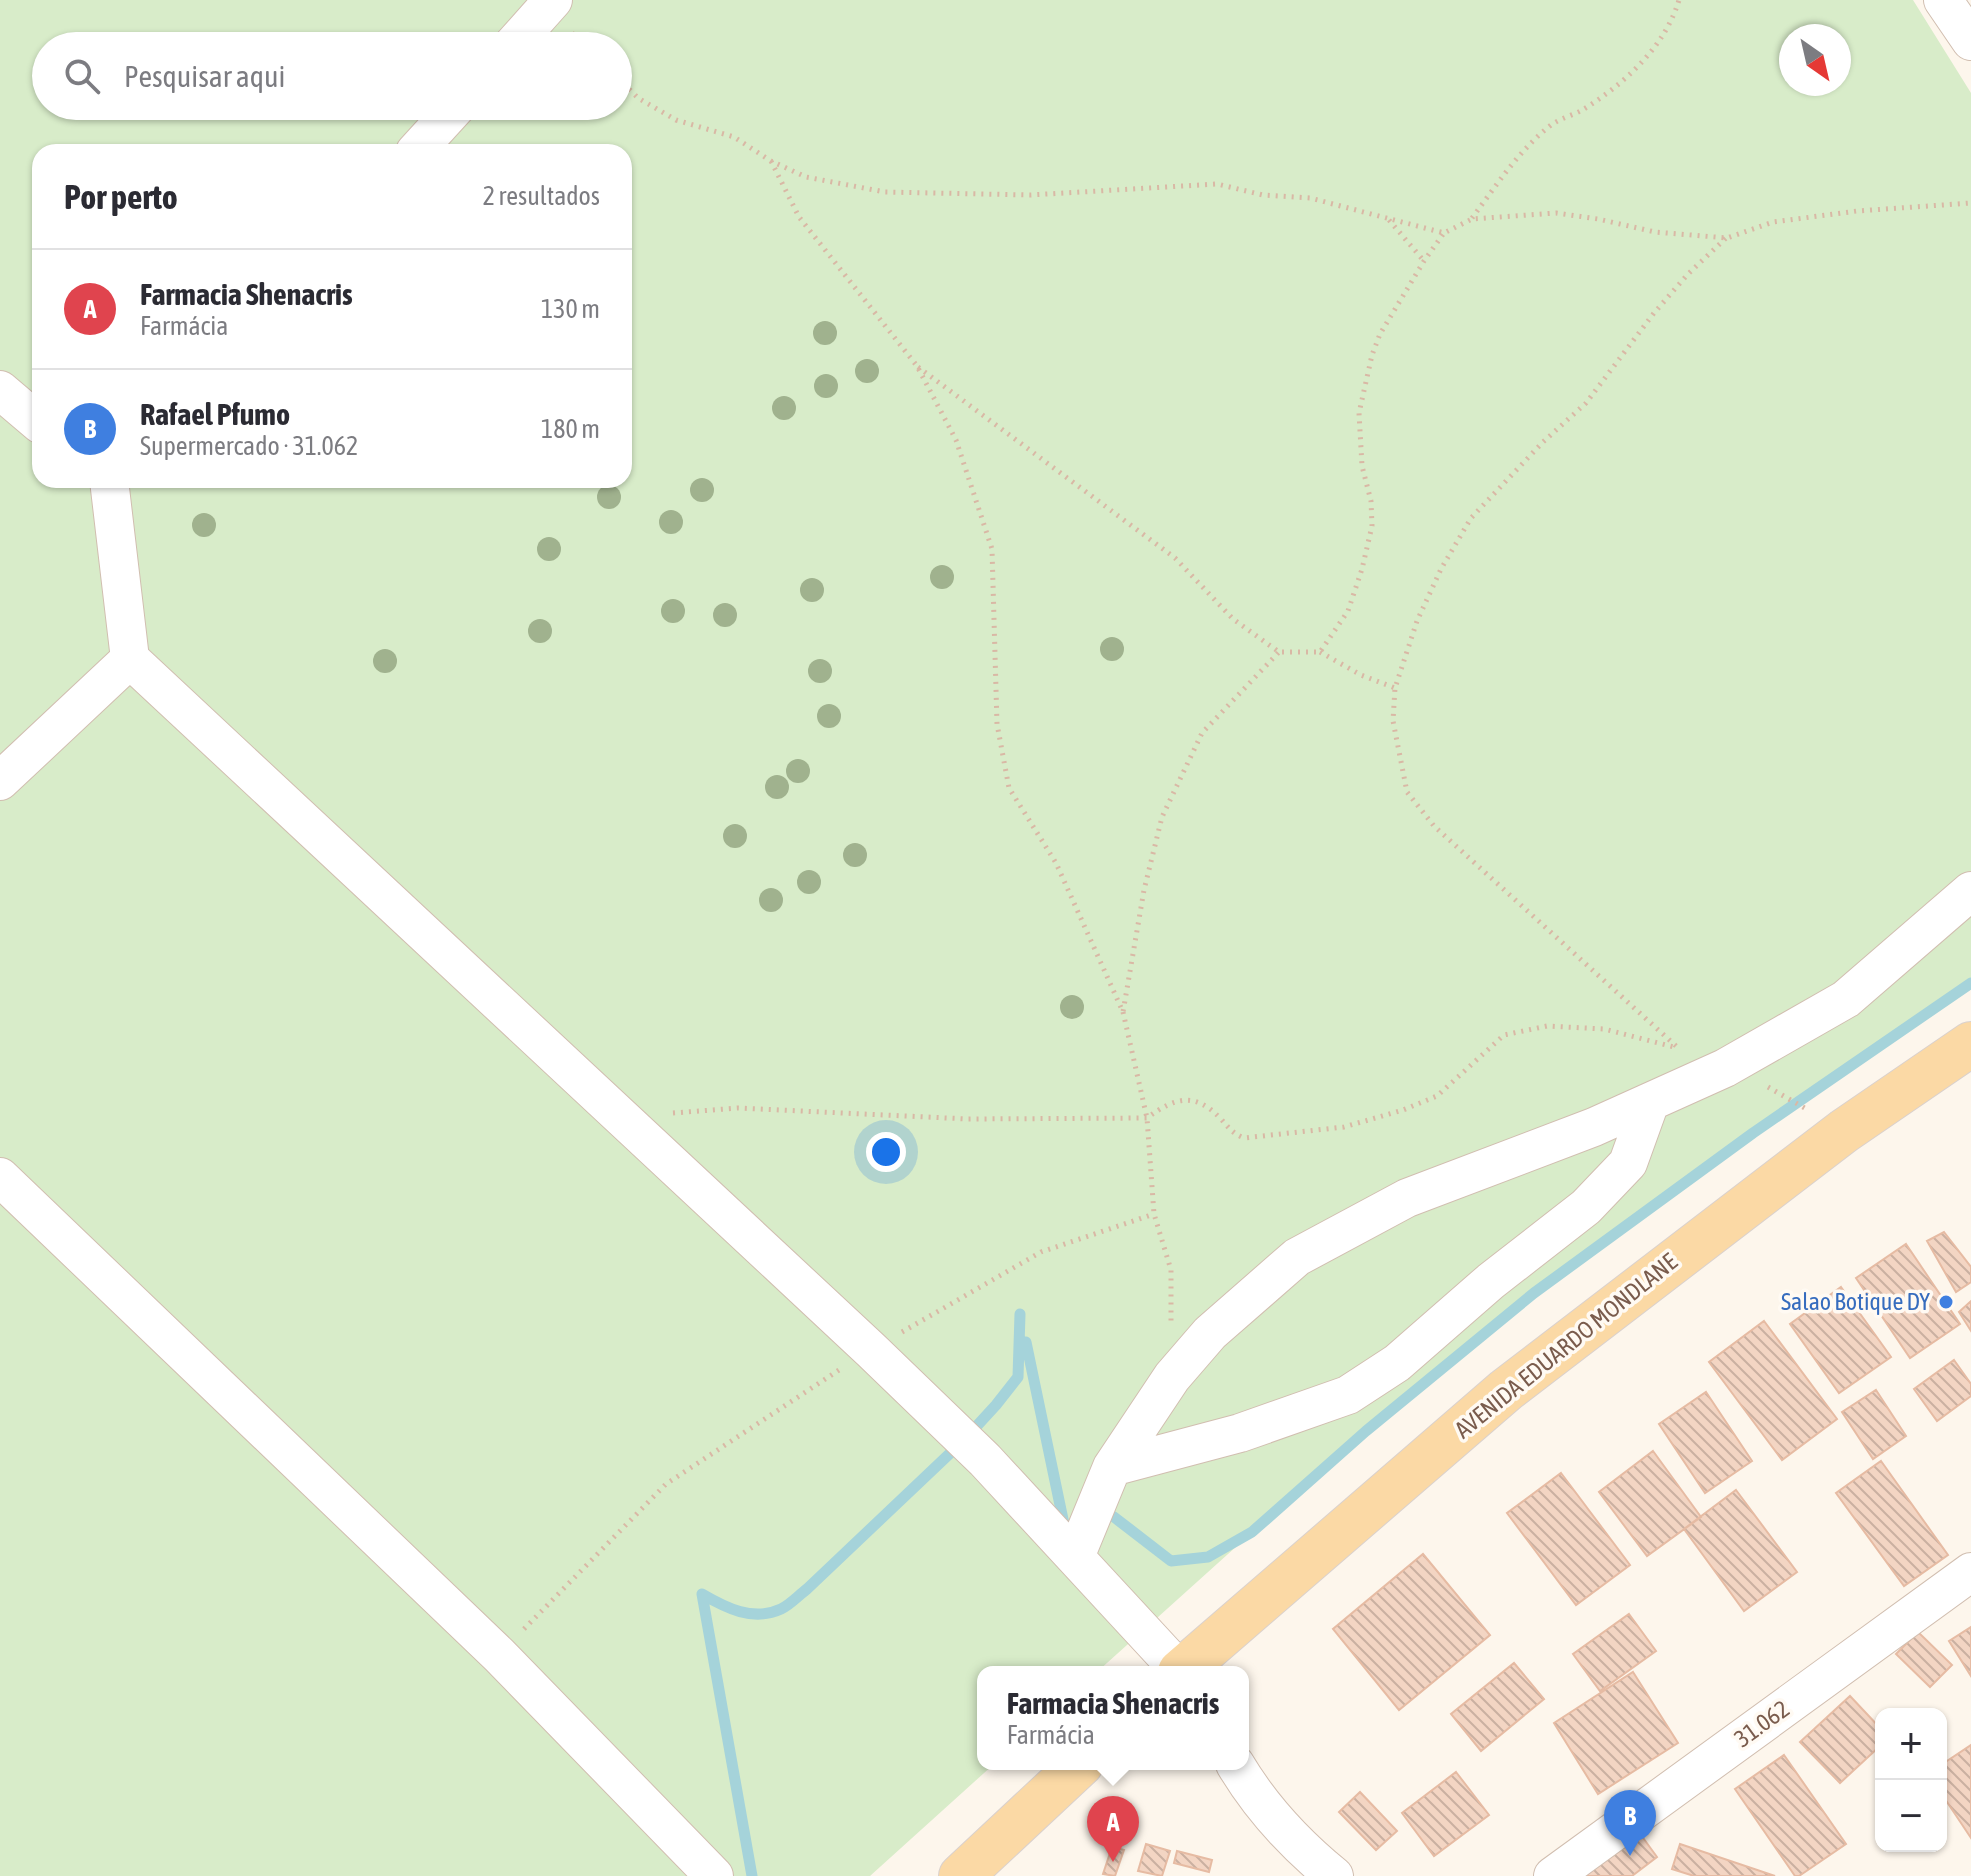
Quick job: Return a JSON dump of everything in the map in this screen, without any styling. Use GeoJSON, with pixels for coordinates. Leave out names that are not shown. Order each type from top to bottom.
{"type":"FeatureCollection","features":[{"type":"Feature","properties":{"kind":"main road","name":"AVENIDA EDUARDO MONDLANE"},"geometry":{"type":"LineString","coordinates":[[1188,1666],[1506,1390],[1831,1140],[1971,1044]]}},
{"type":"Feature","properties":{"kind":"main road"},"geometry":{"type":"LineString","coordinates":[[961,1876],[1075,1770]]}},
{"type":"Feature","properties":{"kind":"street"},"geometry":{"type":"LineString","coordinates":[[524,32],[553,0]]}},
{"type":"Feature","properties":{"kind":"street"},"geometry":{"type":"LineString","coordinates":[[1943,0],[1971,41]]}},
{"type":"Feature","properties":{"kind":"street"},"geometry":{"type":"LineString","coordinates":[[422,144],[444,120]]}},
{"type":"Feature","properties":{"kind":"street"},"geometry":{"type":"LineString","coordinates":[[0,390],[32,417]]}},
{"type":"Feature","properties":{"kind":"street"},"geometry":{"type":"LineString","coordinates":[[110,488],[130,659],[871,1350],[985,1460],[1175,1666]]}},
{"type":"Feature","properties":{"kind":"street"},"geometry":{"type":"LineString","coordinates":[[0,781],[130,659]]}},
{"type":"Feature","properties":{"kind":"street"},"geometry":{"type":"LineString","coordinates":[[1075,1557],[1112,1467],[1172,1377],[1210,1333],[1297,1257],[1407,1198],[1594,1127],[1725,1068],[1846,999],[1971,891]]}},
{"type":"Feature","properties":{"kind":"street"},"geometry":{"type":"LineString","coordinates":[[1112,1467],[1240,1433],[1348,1395],[1397,1363],[1491,1281],[1586,1207],[1628,1163],[1650,1102]]}},
{"type":"Feature","properties":{"kind":"street"},"geometry":{"type":"LineString","coordinates":[[0,1177],[499,1655],[714,1876]]}},
{"type":"Feature","properties":{"kind":"street","name":"31.062"},"geometry":{"type":"LineString","coordinates":[[1553,1876],[1971,1572]]}},
{"type":"Feature","properties":{"kind":"street"},"geometry":{"type":"LineString","coordinates":[[1238,1770],[1282,1827],[1334,1876]]}},
{"type":"Feature","properties":{"kind":"path"},"geometry":{"type":"LineString","coordinates":[[1472,219],[1532,142],[1554,123],[1582,110],[1619,84],[1648,56],[1679,0]]}},
{"type":"Feature","properties":{"kind":"path"},"geometry":{"type":"LineString","coordinates":[[632,92],[676,120],[734,137],[771,161],[806,177],[885,192],[1030,195],[1217,184],[1263,195],[1310,198],[1444,233]]}},
{"type":"Feature","properties":{"kind":"path"},"geometry":{"type":"LineString","coordinates":[[771,161],[799,217],[917,366],[956,440],[992,549],[997,724],[1009,788],[1056,863],[1123,1012],[1147,1118],[1154,1214],[1171,1270],[1172,1377]]}},
{"type":"Feature","properties":{"kind":"path"},"geometry":{"type":"LineString","coordinates":[[1679,1048],[1434,826],[1407,792],[1393,721],[1395,688],[1417,621],[1441,569],[1471,518],[1543,442],[1586,403],[1654,313],[1688,274],[1727,238],[1773,222],[1857,211],[1971,203]]}},
{"type":"Feature","properties":{"kind":"path"},"geometry":{"type":"LineString","coordinates":[[1320,652],[1348,611],[1372,526],[1371,501],[1362,466],[1359,413],[1372,355],[1380,334],[1444,233],[1472,219],[1556,213],[1655,232],[1727,238]]}},
{"type":"Feature","properties":{"kind":"path"},"geometry":{"type":"LineString","coordinates":[[1389,220],[1424,261]]}},
{"type":"Feature","properties":{"kind":"path"},"geometry":{"type":"LineString","coordinates":[[917,366],[1175,558],[1233,619],[1279,652],[1320,652],[1361,675],[1395,688]]}},
{"type":"Feature","properties":{"kind":"path"},"geometry":{"type":"LineString","coordinates":[[1123,1012],[1144,890],[1162,817],[1202,733],[1279,652]]}},
{"type":"Feature","properties":{"kind":"path"},"geometry":{"type":"LineString","coordinates":[[624,1117],[738,1108],[968,1119],[1147,1118],[1181,1099],[1202,1103],[1219,1117],[1231,1133],[1244,1138],[1344,1127],[1403,1110],[1437,1096],[1504,1035],[1547,1026],[1604,1029],[1679,1048],[1773,1089]]}},
{"type":"Feature","properties":{"kind":"path"},"geometry":{"type":"LineString","coordinates":[[499,1655],[666,1484],[871,1350],[1041,1252],[1154,1214]]}},
{"type":"Feature","properties":{"kind":"green space"},"geometry":{"type":"Polygon","coordinates":[[[0,0],[1913,0],[1971,93],[1971,980],[1540,1289],[1298,1491],[1104,1666],[977,1666],[977,1770],[987,1770],[870,1876],[0,1876],[0,0]]]}},
{"type":"Feature","properties":{"kind":"building"},"geometry":{"type":"Polygon","coordinates":[[[1944,1232],[1971,1267],[1971,1282],[1956,1292],[1927,1241],[1944,1232]]]}},
{"type":"Feature","properties":{"kind":"building"},"geometry":{"type":"Polygon","coordinates":[[[1906,1244],[1960,1324],[1910,1358],[1856,1278],[1906,1244]]]}},
{"type":"Feature","properties":{"kind":"building"},"geometry":{"type":"Polygon","coordinates":[[[1841,1287],[1891,1357],[1839,1393],[1790,1324],[1841,1287]]]}},
{"type":"Feature","properties":{"kind":"building"},"geometry":{"type":"Polygon","coordinates":[[[1971,1301],[1971,1331],[1959,1312],[1971,1301]]]}},
{"type":"Feature","properties":{"kind":"building"},"geometry":{"type":"Polygon","coordinates":[[[1764,1321],[1837,1419],[1782,1460],[1709,1362],[1764,1321]]]}},
{"type":"Feature","properties":{"kind":"building"},"geometry":{"type":"Polygon","coordinates":[[[1954,1360],[1971,1384],[1971,1396],[1937,1421],[1914,1389],[1954,1360]]]}},
{"type":"Feature","properties":{"kind":"building"},"geometry":{"type":"Polygon","coordinates":[[[1876,1390],[1906,1436],[1873,1459],[1842,1412],[1876,1390]]]}},
{"type":"Feature","properties":{"kind":"building"},"geometry":{"type":"Polygon","coordinates":[[[1706,1392],[1752,1461],[1705,1493],[1659,1424],[1706,1392]]]}},
{"type":"Feature","properties":{"kind":"building"},"geometry":{"type":"Polygon","coordinates":[[[1653,1451],[1701,1517],[1647,1556],[1599,1492],[1653,1451]]]}},
{"type":"Feature","properties":{"kind":"building"},"geometry":{"type":"Polygon","coordinates":[[[1881,1461],[1948,1555],[1904,1586],[1836,1493],[1881,1461]]]}},
{"type":"Feature","properties":{"kind":"building"},"geometry":{"type":"Polygon","coordinates":[[[1561,1473],[1630,1565],[1576,1605],[1507,1513],[1561,1473]]]}},
{"type":"Feature","properties":{"kind":"building"},"geometry":{"type":"Polygon","coordinates":[[[1736,1490],[1797,1572],[1744,1611],[1684,1529],[1736,1490]]]}},
{"type":"Feature","properties":{"kind":"building"},"geometry":{"type":"Polygon","coordinates":[[[1423,1554],[1490,1635],[1399,1710],[1333,1629],[1423,1554]]]}},
{"type":"Feature","properties":{"kind":"building"},"geometry":{"type":"Polygon","coordinates":[[[1629,1614],[1656,1651],[1600,1691],[1573,1654],[1629,1614]]]}},
{"type":"Feature","properties":{"kind":"building"},"geometry":{"type":"Polygon","coordinates":[[[1971,1627],[1971,1676],[1949,1641],[1971,1627]]]}},
{"type":"Feature","properties":{"kind":"building"},"geometry":{"type":"Polygon","coordinates":[[[1918,1632],[1952,1665],[1930,1687],[1896,1654],[1918,1632]]]}},
{"type":"Feature","properties":{"kind":"building"},"geometry":{"type":"Polygon","coordinates":[[[1514,1663],[1544,1699],[1481,1751],[1451,1714],[1514,1663]]]}},
{"type":"Feature","properties":{"kind":"building"},"geometry":{"type":"Polygon","coordinates":[[[1633,1672],[1678,1743],[1598,1794],[1554,1723],[1633,1672]]]}},
{"type":"Feature","properties":{"kind":"building"},"geometry":{"type":"Polygon","coordinates":[[[1850,1696],[1875,1723],[1875,1751],[1840,1783],[1800,1742],[1850,1696]]]}},
{"type":"Feature","properties":{"kind":"building"},"geometry":{"type":"Polygon","coordinates":[[[1971,1745],[1971,1838],[1947,1802],[1947,1761],[1971,1745]]]}},
{"type":"Feature","properties":{"kind":"building"},"geometry":{"type":"Polygon","coordinates":[[[1784,1755],[1846,1844],[1799,1876],[1795,1876],[1735,1789],[1784,1755]]]}},
{"type":"Feature","properties":{"kind":"building"},"geometry":{"type":"Polygon","coordinates":[[[1456,1772],[1489,1815],[1434,1856],[1402,1813],[1456,1772]]]}},
{"type":"Feature","properties":{"kind":"building"},"geometry":{"type":"Polygon","coordinates":[[[1360,1792],[1397,1831],[1376,1850],[1339,1812],[1360,1792]]]}},
{"type":"Feature","properties":{"kind":"building"},"geometry":{"type":"Polygon","coordinates":[[[1641,1835],[1657,1857],[1632,1876],[1584,1876],[1641,1835]]]}},
{"type":"Feature","properties":{"kind":"building"},"geometry":{"type":"Polygon","coordinates":[[[1146,1844],[1170,1851],[1162,1876],[1138,1871],[1146,1844]]]}},
{"type":"Feature","properties":{"kind":"building"},"geometry":{"type":"Polygon","coordinates":[[[1680,1844],[1775,1876],[1694,1876],[1672,1869],[1680,1844]]]}},
{"type":"Feature","properties":{"kind":"building"},"geometry":{"type":"Polygon","coordinates":[[[1112,1847],[1124,1850],[1115,1876],[1103,1874],[1112,1847]]]}},
{"type":"Feature","properties":{"kind":"building"},"geometry":{"type":"Polygon","coordinates":[[[1177,1851],[1212,1860],[1209,1872],[1174,1863],[1177,1851]]]}},
{"type":"Feature","properties":{"kind":"waterway"},"geometry":{"type":"LineString","coordinates":[[1114,1517],[1171,1561],[1208,1557],[1252,1532],[1366,1431],[1534,1293],[1753,1133],[1971,983]]}},
{"type":"Feature","properties":{"kind":"waterway"},"geometry":{"type":"LineString","coordinates":[[702,1594],[740,1612],[760,1614],[784,1607],[807,1589],[963,1441],[1018,1377],[1020,1314]]}},
{"type":"Feature","properties":{"kind":"waterway"},"geometry":{"type":"LineString","coordinates":[[1026,1342],[1065,1529]]}},
{"type":"Feature","properties":{"kind":"waterway"},"geometry":{"type":"LineString","coordinates":[[702,1594],[752,1876]]}},
{"type":"Feature","properties":{"kind":"place","name":"Salao Botique DY"},"geometry":{"type":"Point","coordinates":[1946,1302]}},
{"type":"Feature","properties":{"kind":"place","name":"Rafael Pfumo"},"geometry":{"type":"Point","coordinates":[1630,1856]}},
{"type":"Feature","properties":{"kind":"place","name":"Farmacia Shenacris"},"geometry":{"type":"Point","coordinates":[1113,1862]}}]}
